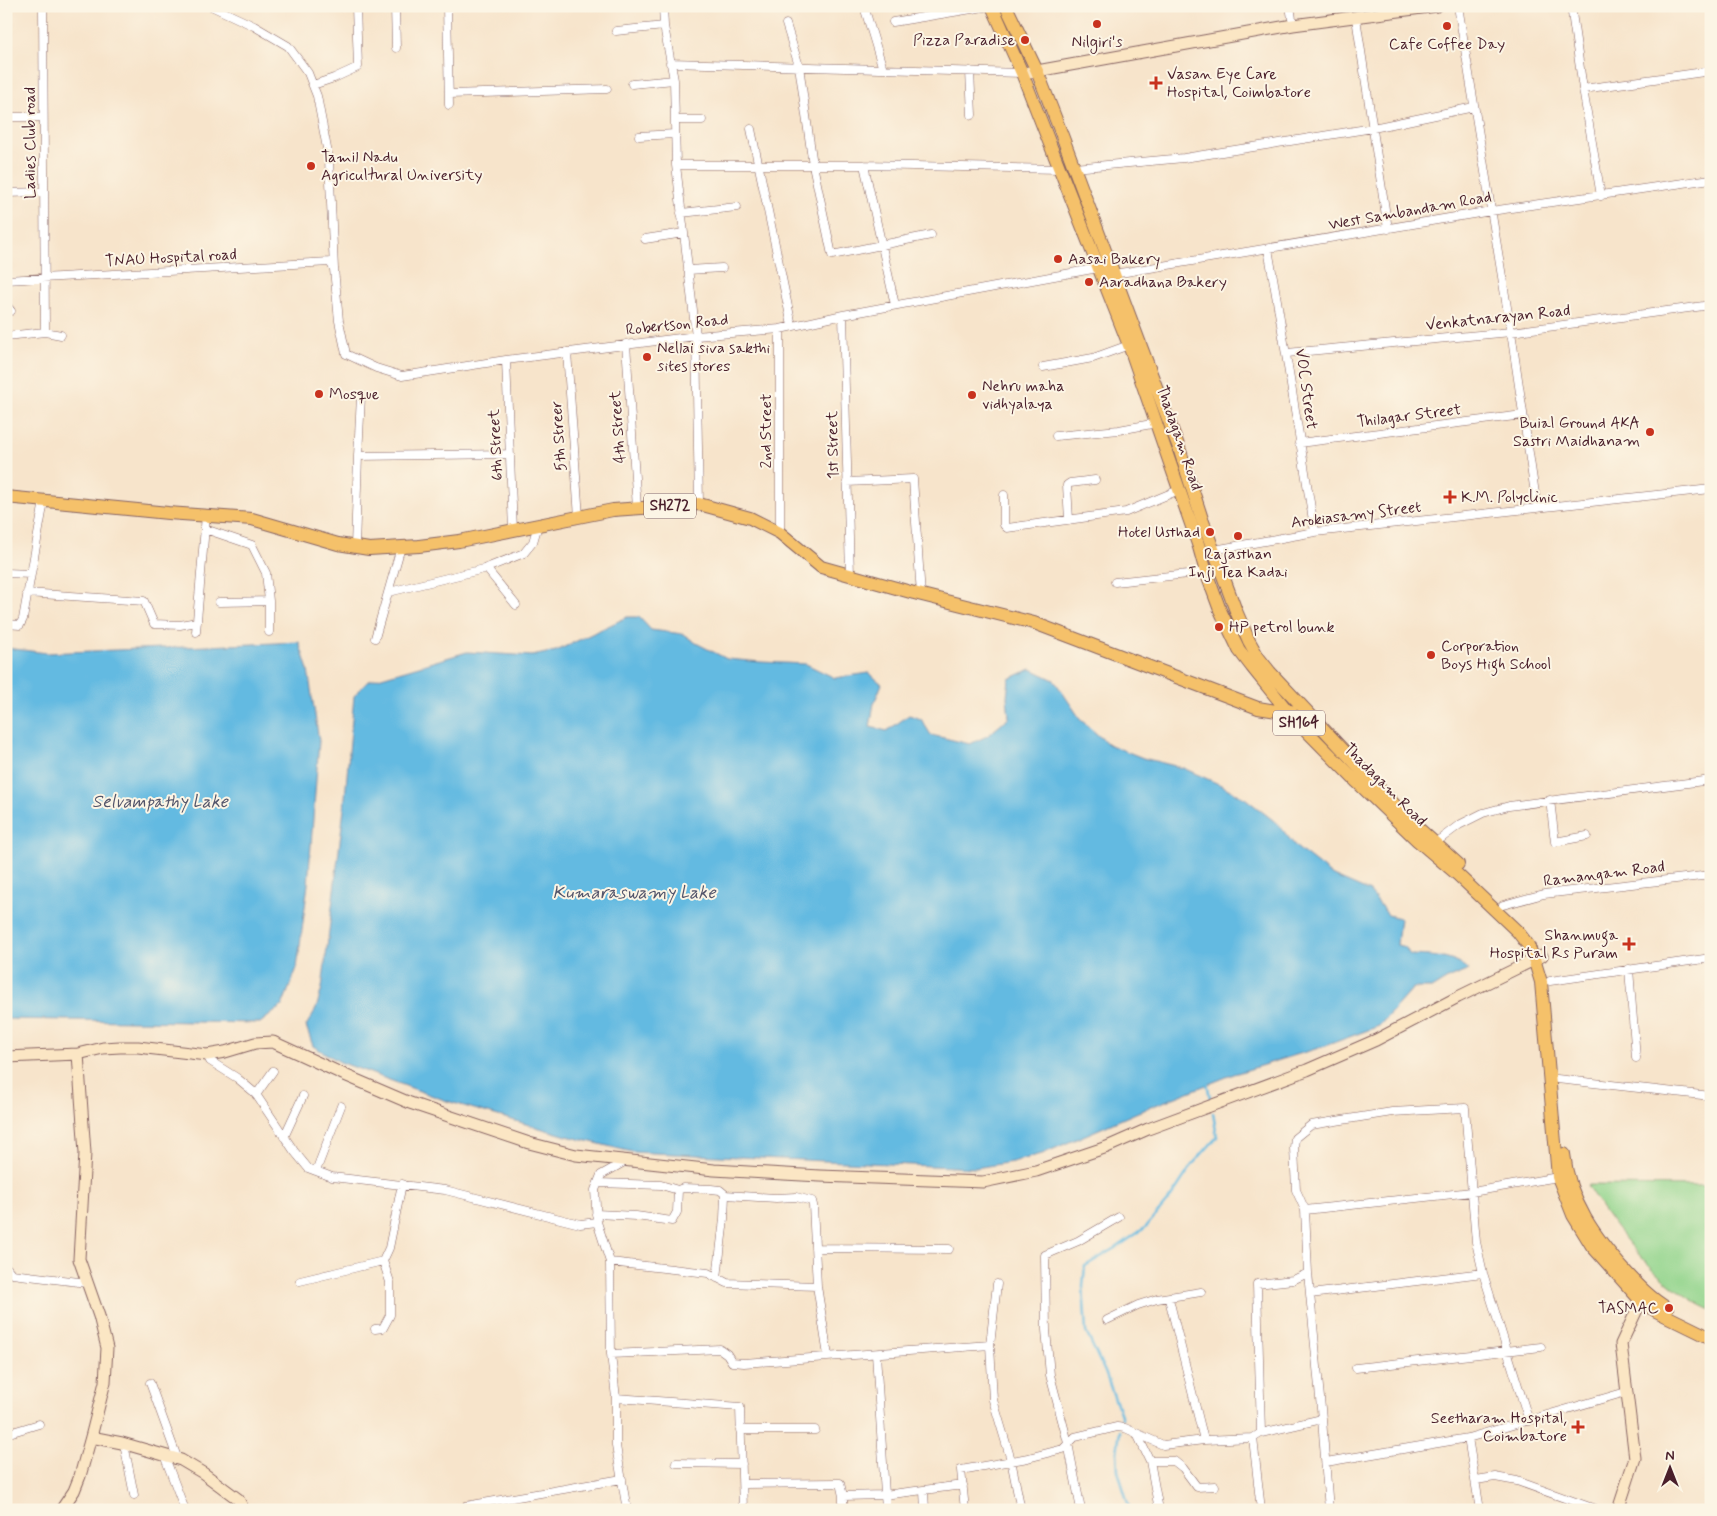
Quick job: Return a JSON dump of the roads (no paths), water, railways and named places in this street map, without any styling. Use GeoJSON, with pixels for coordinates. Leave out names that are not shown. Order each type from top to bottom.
{"type":"FeatureCollection","features":[{"type":"Feature","properties":{"kind":"main road","name":"Thadagam Road"},"geometry":{"type":"LineString","coordinates":[[991,6],[1022,73],[1129,345],[1180,490],[1206,572],[1220,610],[1239,650],[1294,708],[1407,818],[1503,905],[1528,932],[1545,978],[1566,1172],[1576,1200],[1592,1230],[1606,1249],[1650,1296],[1676,1313],[1711,1329]]}},
{"type":"Feature","properties":{"kind":"main road","name":"Thadagam Road"},"geometry":{"type":"LineString","coordinates":[[1006,6],[1037,71],[1179,448],[1224,581],[1249,641],[1294,708],[1357,782],[1417,840],[1458,875],[1518,932],[1538,958]]}},
{"type":"Feature","properties":{"kind":"main road","name":"SH272"},"geometry":{"type":"LineString","coordinates":[[6,497],[44,502],[252,519],[338,544],[369,549],[459,541],[613,510],[700,504],[750,518],[780,533],[821,567],[921,595],[1034,622],[1258,708],[1294,708]]}},
{"type":"Feature","properties":{"kind":"main road","name":"Thadagam Road"},"geometry":{"type":"LineString","coordinates":[[1545,978],[1558,1177],[1573,1215],[1592,1246],[1641,1301],[1656,1312],[1711,1338]]}},
{"type":"Feature","properties":{"kind":"street","name":"Ladies Club road"},"geometry":{"type":"LineString","coordinates":[[43,6],[45,332]]}},
{"type":"Feature","properties":{"kind":"street"},"geometry":{"type":"LineString","coordinates":[[211,6],[254,26],[288,46],[308,73],[317,96],[330,159],[334,269]]}},
{"type":"Feature","properties":{"kind":"street"},"geometry":{"type":"LineString","coordinates":[[313,85],[358,68],[356,6]]}},
{"type":"Feature","properties":{"kind":"street"},"geometry":{"type":"LineString","coordinates":[[394,6],[396,48]]}},
{"type":"Feature","properties":{"kind":"street"},"geometry":{"type":"LineString","coordinates":[[447,6],[449,105]]}},
{"type":"Feature","properties":{"kind":"street"},"geometry":{"type":"LineString","coordinates":[[663,6],[664,26],[674,80],[676,165],[696,336],[700,504]]}},
{"type":"Feature","properties":{"kind":"street"},"geometry":{"type":"LineString","coordinates":[[893,22],[991,6]]}},
{"type":"Feature","properties":{"kind":"street"},"geometry":{"type":"LineString","coordinates":[[1290,6],[1293,25]]}},
{"type":"Feature","properties":{"kind":"street"},"geometry":{"type":"LineString","coordinates":[[670,62],[1022,73],[1293,25],[1437,6]]}},
{"type":"Feature","properties":{"kind":"street"},"geometry":{"type":"LineString","coordinates":[[1458,6],[1511,332],[1537,507]]}},
{"type":"Feature","properties":{"kind":"street"},"geometry":{"type":"LineString","coordinates":[[1571,6],[1582,89],[1601,196]]}},
{"type":"Feature","properties":{"kind":"street"},"geometry":{"type":"LineString","coordinates":[[866,13],[883,69]]}},
{"type":"Feature","properties":{"kind":"street"},"geometry":{"type":"LineString","coordinates":[[1356,18],[1388,229]]}},
{"type":"Feature","properties":{"kind":"street"},"geometry":{"type":"LineString","coordinates":[[786,24],[799,66],[813,165],[832,255],[931,235]]}},
{"type":"Feature","properties":{"kind":"street"},"geometry":{"type":"LineString","coordinates":[[616,31],[664,26]]}},
{"type":"Feature","properties":{"kind":"street"},"geometry":{"type":"LineString","coordinates":[[970,71],[972,115]]}},
{"type":"Feature","properties":{"kind":"street"},"geometry":{"type":"LineString","coordinates":[[1582,89],[1711,71]]}},
{"type":"Feature","properties":{"kind":"street"},"geometry":{"type":"LineString","coordinates":[[632,84],[674,80]]}},
{"type":"Feature","properties":{"kind":"street"},"geometry":{"type":"LineString","coordinates":[[449,94],[607,89]]}},
{"type":"Feature","properties":{"kind":"street"},"geometry":{"type":"LineString","coordinates":[[1074,168],[1184,158],[1373,128],[1474,107]]}},
{"type":"Feature","properties":{"kind":"street"},"geometry":{"type":"LineString","coordinates":[[6,117],[43,117]]}},
{"type":"Feature","properties":{"kind":"street"},"geometry":{"type":"LineString","coordinates":[[675,120],[702,120]]}},
{"type":"Feature","properties":{"kind":"street"},"geometry":{"type":"LineString","coordinates":[[751,129],[792,326]]}},
{"type":"Feature","properties":{"kind":"street"},"geometry":{"type":"LineString","coordinates":[[639,136],[675,134]]}},
{"type":"Feature","properties":{"kind":"street"},"geometry":{"type":"LineString","coordinates":[[676,165],[864,165],[1060,169]]}},
{"type":"Feature","properties":{"kind":"street"},"geometry":{"type":"LineString","coordinates":[[864,165],[896,306]]}},
{"type":"Feature","properties":{"kind":"street","name":"West Sambandam Road"},"geometry":{"type":"LineString","coordinates":[[1114,274],[1491,211],[1711,179]]}},
{"type":"Feature","properties":{"kind":"street"},"geometry":{"type":"LineString","coordinates":[[6,193],[43,192]]}},
{"type":"Feature","properties":{"kind":"street"},"geometry":{"type":"LineString","coordinates":[[681,214],[737,207]]}},
{"type":"Feature","properties":{"kind":"street"},"geometry":{"type":"LineString","coordinates":[[645,239],[684,233]]}},
{"type":"Feature","properties":{"kind":"street","name":"VOC Street"},"geometry":{"type":"LineString","coordinates":[[1268,249],[1316,532]]}},
{"type":"Feature","properties":{"kind":"street","name":"TNAU Hospital road"},"geometry":{"type":"LineString","coordinates":[[6,280],[330,262],[334,269]]}},
{"type":"Feature","properties":{"kind":"street"},"geometry":{"type":"LineString","coordinates":[[688,270],[722,268]]}},
{"type":"Feature","properties":{"kind":"street"},"geometry":{"type":"LineString","coordinates":[[1098,268],[1114,274]]}},
{"type":"Feature","properties":{"kind":"street","name":"Robertson Road"},"geometry":{"type":"LineString","coordinates":[[334,269],[346,354],[376,368],[402,376],[626,344],[780,329],[843,315],[1098,268]]}},
{"type":"Feature","properties":{"kind":"street","name":"Venkatnarayan Road"},"geometry":{"type":"LineString","coordinates":[[1287,353],[1511,332],[1711,305]]}},
{"type":"Feature","properties":{"kind":"street","name":"1st Street"},"geometry":{"type":"LineString","coordinates":[[843,315],[850,575]]}},
{"type":"Feature","properties":{"kind":"street","name":"2nd Street"},"geometry":{"type":"LineString","coordinates":[[780,329],[780,533]]}},
{"type":"Feature","properties":{"kind":"street"},"geometry":{"type":"LineString","coordinates":[[6,336],[45,332],[61,335]]}},
{"type":"Feature","properties":{"kind":"street","name":"4th Street"},"geometry":{"type":"LineString","coordinates":[[626,344],[637,508]]}},
{"type":"Feature","properties":{"kind":"street"},"geometry":{"type":"LineString","coordinates":[[1043,367],[1093,358],[1129,345]]}},
{"type":"Feature","properties":{"kind":"street","name":"5th Streer"},"geometry":{"type":"LineString","coordinates":[[567,352],[579,517]]}},
{"type":"Feature","properties":{"kind":"street","name":"6th Street"},"geometry":{"type":"LineString","coordinates":[[506,360],[513,530]]}},
{"type":"Feature","properties":{"kind":"street"},"geometry":{"type":"LineString","coordinates":[[355,547],[361,396]]}},
{"type":"Feature","properties":{"kind":"street","name":"Thilagar Street"},"geometry":{"type":"LineString","coordinates":[[1300,443],[1522,415]]}},
{"type":"Feature","properties":{"kind":"street"},"geometry":{"type":"LineString","coordinates":[[1056,436],[1119,430],[1157,423]]}},
{"type":"Feature","properties":{"kind":"street"},"geometry":{"type":"LineString","coordinates":[[358,456],[510,454]]}},
{"type":"Feature","properties":{"kind":"street"},"geometry":{"type":"LineString","coordinates":[[847,482],[912,479],[921,595]]}},
{"type":"Feature","properties":{"kind":"street"},"geometry":{"type":"LineString","coordinates":[[1070,520],[1067,485],[1095,480]]}},
{"type":"Feature","properties":{"kind":"street","name":"Arokiasamy Street"},"geometry":{"type":"LineString","coordinates":[[1214,550],[1316,532],[1711,489]]}},
{"type":"Feature","properties":{"kind":"street"},"geometry":{"type":"LineString","coordinates":[[1004,495],[1005,527],[1126,512],[1180,490]]}},
{"type":"Feature","properties":{"kind":"street"},"geometry":{"type":"LineString","coordinates":[[6,624],[20,625],[23,620],[44,502]]}},
{"type":"Feature","properties":{"kind":"street"},"geometry":{"type":"LineString","coordinates":[[196,632],[206,516]]}},
{"type":"Feature","properties":{"kind":"street"},"geometry":{"type":"LineString","coordinates":[[388,592],[486,568],[524,553],[533,542],[538,525]]}},
{"type":"Feature","properties":{"kind":"street"},"geometry":{"type":"LineString","coordinates":[[205,529],[252,545],[266,573],[269,601],[269,632]]}},
{"type":"Feature","properties":{"kind":"street"},"geometry":{"type":"LineString","coordinates":[[375,638],[401,547]]}},
{"type":"Feature","properties":{"kind":"street"},"geometry":{"type":"LineString","coordinates":[[486,568],[516,605]]}},
{"type":"Feature","properties":{"kind":"street"},"geometry":{"type":"LineString","coordinates":[[1115,582],[1206,572]]}},
{"type":"Feature","properties":{"kind":"street"},"geometry":{"type":"LineString","coordinates":[[6,573],[31,574]]}},
{"type":"Feature","properties":{"kind":"street"},"geometry":{"type":"LineString","coordinates":[[27,593],[144,601],[154,624],[180,625],[197,622]]}},
{"type":"Feature","properties":{"kind":"street"},"geometry":{"type":"LineString","coordinates":[[219,602],[269,601]]}},
{"type":"Feature","properties":{"kind":"street"},"geometry":{"type":"LineString","coordinates":[[1435,843],[1459,825],[1483,813],[1509,806],[1711,780]]}},
{"type":"Feature","properties":{"kind":"street"},"geometry":{"type":"LineString","coordinates":[[1550,800],[1555,842],[1587,836]]}},
{"type":"Feature","properties":{"kind":"street","name":"Ramangam Road"},"geometry":{"type":"LineString","coordinates":[[1503,905],[1544,894],[1711,875]]}},
{"type":"Feature","properties":{"kind":"street"},"geometry":{"type":"LineString","coordinates":[[6,1057],[78,1054],[103,1048],[129,1047],[207,1055],[255,1043],[273,1042],[410,1103],[529,1142],[576,1155],[714,1170],[984,1182],[1036,1171],[1107,1147],[1148,1129],[1307,1070],[1376,1040],[1538,958]]}},
{"type":"Feature","properties":{"kind":"street"},"geometry":{"type":"LineString","coordinates":[[1545,978],[1711,958]]}},
{"type":"Feature","properties":{"kind":"street"},"geometry":{"type":"LineString","coordinates":[[1629,969],[1636,1058]]}},
{"type":"Feature","properties":{"kind":"street"},"geometry":{"type":"LineString","coordinates":[[61,1510],[74,1491],[92,1437],[106,1382],[107,1348],[99,1316],[79,1259],[85,1154],[78,1054]]}},
{"type":"Feature","properties":{"kind":"street"},"geometry":{"type":"LineString","coordinates":[[207,1055],[210,1061],[237,1078],[256,1095],[284,1137],[308,1168],[332,1177],[445,1190],[580,1224],[596,1218],[636,1216],[672,1221],[677,1212],[678,1190]]}},
{"type":"Feature","properties":{"kind":"street"},"geometry":{"type":"LineString","coordinates":[[256,1095],[273,1072]]}},
{"type":"Feature","properties":{"kind":"street"},"geometry":{"type":"LineString","coordinates":[[1557,1080],[1711,1096]]}},
{"type":"Feature","properties":{"kind":"street"},"geometry":{"type":"LineString","coordinates":[[284,1137],[303,1096]]}},
{"type":"Feature","properties":{"kind":"street"},"geometry":{"type":"LineString","coordinates":[[316,1171],[342,1106]]}},
{"type":"Feature","properties":{"kind":"street"},"geometry":{"type":"LineString","coordinates":[[1328,1510],[1326,1462],[1308,1273],[1305,1210],[1296,1190],[1294,1148],[1295,1138],[1310,1125],[1392,1112],[1465,1108],[1476,1242],[1483,1273],[1529,1421]]}},
{"type":"Feature","properties":{"kind":"street"},"geometry":{"type":"LineString","coordinates":[[626,1161],[601,1175],[595,1190],[596,1218],[610,1262],[611,1354],[616,1398],[616,1446],[627,1510]]}},
{"type":"Feature","properties":{"kind":"street"},"geometry":{"type":"LineString","coordinates":[[1305,1210],[1472,1192],[1558,1177]]}},
{"type":"Feature","properties":{"kind":"street"},"geometry":{"type":"LineString","coordinates":[[598,1183],[660,1185],[678,1190],[684,1188],[720,1190],[726,1195],[796,1198],[812,1201],[817,1286],[828,1356]]}},
{"type":"Feature","properties":{"kind":"street"},"geometry":{"type":"LineString","coordinates":[[375,1329],[383,1328],[390,1314],[390,1282],[383,1261],[389,1248],[402,1184]]}},
{"type":"Feature","properties":{"kind":"street"},"geometry":{"type":"LineString","coordinates":[[717,1278],[726,1195]]}},
{"type":"Feature","properties":{"kind":"street"},"geometry":{"type":"LineString","coordinates":[[1081,1510],[1068,1443],[1050,1375],[1046,1330],[1045,1255],[1078,1241],[1119,1217]]}},
{"type":"Feature","properties":{"kind":"street"},"geometry":{"type":"LineString","coordinates":[[815,1248],[949,1248]]}},
{"type":"Feature","properties":{"kind":"street"},"geometry":{"type":"LineString","coordinates":[[300,1281],[383,1261]]}},
{"type":"Feature","properties":{"kind":"street"},"geometry":{"type":"LineString","coordinates":[[610,1262],[708,1273],[727,1283],[817,1286]]}},
{"type":"Feature","properties":{"kind":"street"},"geometry":{"type":"LineString","coordinates":[[6,1267],[12,1274],[87,1283]]}},
{"type":"Feature","properties":{"kind":"street"},"geometry":{"type":"LineString","coordinates":[[1262,1432],[1257,1284],[1293,1280],[1308,1273]]}},
{"type":"Feature","properties":{"kind":"street"},"geometry":{"type":"LineString","coordinates":[[1310,1294],[1483,1273]]}},
{"type":"Feature","properties":{"kind":"street"},"geometry":{"type":"LineString","coordinates":[[997,1284],[990,1344],[992,1400],[1010,1460],[1022,1510]]}},
{"type":"Feature","properties":{"kind":"street"},"geometry":{"type":"LineString","coordinates":[[1107,1320],[1138,1304],[1202,1292]]}},
{"type":"Feature","properties":{"kind":"street"},"geometry":{"type":"LineString","coordinates":[[1169,1299],[1204,1440]]}},
{"type":"Feature","properties":{"kind":"street"},"geometry":{"type":"LineString","coordinates":[[1618,1510],[1635,1458],[1621,1344],[1641,1301]]}},
{"type":"Feature","properties":{"kind":"street"},"geometry":{"type":"LineString","coordinates":[[611,1354],[720,1349],[727,1354],[732,1362],[744,1363],[990,1344]]}},
{"type":"Feature","properties":{"kind":"street"},"geometry":{"type":"LineString","coordinates":[[1356,1368],[1541,1347]]}},
{"type":"Feature","properties":{"kind":"street"},"geometry":{"type":"LineString","coordinates":[[876,1354],[886,1510]]}},
{"type":"Feature","properties":{"kind":"street"},"geometry":{"type":"LineString","coordinates":[[150,1383],[178,1460]]}},
{"type":"Feature","properties":{"kind":"street"},"geometry":{"type":"LineString","coordinates":[[1326,1462],[1468,1438],[1626,1392]]}},
{"type":"Feature","properties":{"kind":"street"},"geometry":{"type":"LineString","coordinates":[[616,1398],[740,1407],[743,1510]]}},
{"type":"Feature","properties":{"kind":"street"},"geometry":{"type":"LineString","coordinates":[[965,1510],[961,1470],[1028,1458],[1063,1449],[1075,1437],[1117,1427],[1125,1428],[1162,1445],[1204,1440],[1253,1438],[1262,1432],[1322,1419]]}},
{"type":"Feature","properties":{"kind":"street"},"geometry":{"type":"LineString","coordinates":[[6,1434],[39,1424]]}},
{"type":"Feature","properties":{"kind":"street"},"geometry":{"type":"LineString","coordinates":[[740,1430],[815,1430]]}},
{"type":"Feature","properties":{"kind":"street"},"geometry":{"type":"LineString","coordinates":[[1137,1434],[1150,1461],[1159,1510]]}},
{"type":"Feature","properties":{"kind":"street"},"geometry":{"type":"LineString","coordinates":[[92,1437],[124,1444],[178,1460],[203,1474],[238,1499],[244,1510]]}},
{"type":"Feature","properties":{"kind":"street"},"geometry":{"type":"LineString","coordinates":[[1253,1438],[1262,1510]]}},
{"type":"Feature","properties":{"kind":"street"},"geometry":{"type":"LineString","coordinates":[[1468,1438],[1480,1510]]}},
{"type":"Feature","properties":{"kind":"street"},"geometry":{"type":"LineString","coordinates":[[124,1444],[134,1496]]}},
{"type":"Feature","properties":{"kind":"street"},"geometry":{"type":"LineString","coordinates":[[164,1455],[185,1510]]}},
{"type":"Feature","properties":{"kind":"street"},"geometry":{"type":"LineString","coordinates":[[1150,1461],[1174,1461],[1184,1468],[1193,1484],[1197,1487],[1215,1486]]}},
{"type":"Feature","properties":{"kind":"street"},"geometry":{"type":"LineString","coordinates":[[676,1463],[742,1464]]}},
{"type":"Feature","properties":{"kind":"street"},"geometry":{"type":"LineString","coordinates":[[1476,1480],[1495,1476],[1518,1482],[1598,1510]]}},
{"type":"Feature","properties":{"kind":"street"},"geometry":{"type":"LineString","coordinates":[[466,1506],[622,1479]]}},
{"type":"Feature","properties":{"kind":"street"},"geometry":{"type":"LineString","coordinates":[[742,1484],[840,1483],[843,1496],[843,1510]]}},
{"type":"Feature","properties":{"kind":"street"},"geometry":{"type":"LineString","coordinates":[[843,1496],[884,1496],[963,1485]]}},
{"type":"Feature","properties":{"kind":"street"},"geometry":{"type":"LineString","coordinates":[[924,1491],[925,1510]]}},
{"type":"Feature","properties":{"kind":"water","name":"Kumaraswamy Lake"},"geometry":{"type":"Polygon","coordinates":[[[627,617],[639,617],[651,630],[683,634],[727,659],[806,664],[835,678],[869,673],[882,684],[874,703],[870,727],[887,731],[909,715],[921,719],[931,735],[970,744],[987,736],[1009,718],[1007,697],[1009,679],[1031,669],[1054,680],[1081,720],[1108,744],[1143,758],[1183,768],[1221,785],[1246,799],[1278,824],[1296,847],[1333,876],[1370,892],[1388,915],[1400,918],[1397,945],[1405,947],[1410,955],[1449,959],[1469,970],[1449,978],[1433,988],[1413,988],[1379,1026],[1322,1047],[1234,1074],[1138,1112],[1042,1154],[1012,1162],[975,1168],[632,1152],[567,1136],[447,1101],[340,1062],[313,1046],[306,1026],[316,1009],[322,988],[344,809],[354,696],[368,681],[467,652],[532,656],[556,651],[627,617]]]}},
{"type":"Feature","properties":{"kind":"water","name":"Selvampathy Lake"},"geometry":{"type":"Polygon","coordinates":[[[299,642],[308,670],[319,741],[308,884],[297,968],[282,1006],[260,1023],[6,1019],[6,648],[47,653],[299,642]]]}},
{"type":"Feature","properties":{"kind":"waterway"},"geometry":{"type":"LineString","coordinates":[[1207,1082],[1210,1098]]}},
{"type":"Feature","properties":{"kind":"waterway"},"geometry":{"type":"LineString","coordinates":[[1122,1418],[1105,1372],[1086,1332],[1083,1286],[1085,1266],[1116,1248],[1146,1227],[1171,1197],[1192,1165],[1217,1137],[1213,1113]]}},
{"type":"Feature","properties":{"kind":"waterway"},"geometry":{"type":"LineString","coordinates":[[1120,1431],[1117,1453],[1118,1471],[1130,1510]]}},
{"type":"Feature","properties":{"kind":"place","name":"Nilgiri's"},"geometry":{"type":"Point","coordinates":[1097,24]}},
{"type":"Feature","properties":{"kind":"place","name":"Cafe Coffee Day"},"geometry":{"type":"Point","coordinates":[1447,26]}},
{"type":"Feature","properties":{"kind":"place","name":"Pizza Paradise"},"geometry":{"type":"Point","coordinates":[1025,40]}},
{"type":"Feature","properties":{"kind":"place","name":"Vasan Eye Care Hospital, Coimbatore"},"geometry":{"type":"Point","coordinates":[1156,83]}},
{"type":"Feature","properties":{"kind":"place","name":"Tamil Nadu Agricultural University"},"geometry":{"type":"Point","coordinates":[311,166]}},
{"type":"Feature","properties":{"kind":"place","name":"Aasai Bakery"},"geometry":{"type":"Point","coordinates":[1058,259]}},
{"type":"Feature","properties":{"kind":"place","name":"Aaradhana Bakery"},"geometry":{"type":"Point","coordinates":[1089,282]}},
{"type":"Feature","properties":{"kind":"place","name":"Nellai siva sakthi sites stores"},"geometry":{"type":"Point","coordinates":[647,357]}},
{"type":"Feature","properties":{"kind":"place","name":"Mosque"},"geometry":{"type":"Point","coordinates":[319,394]}},
{"type":"Feature","properties":{"kind":"place","name":"Nehru maha vidhyalaya"},"geometry":{"type":"Point","coordinates":[972,395]}},
{"type":"Feature","properties":{"kind":"place","name":"Buial Ground AKA Sastri Maidhanam"},"geometry":{"type":"Point","coordinates":[1650,432]}},
{"type":"Feature","properties":{"kind":"place","name":"K.M. Polyclinic"},"geometry":{"type":"Point","coordinates":[1450,497]}},
{"type":"Feature","properties":{"kind":"place","name":"Hotel Usthad"},"geometry":{"type":"Point","coordinates":[1210,532]}},
{"type":"Feature","properties":{"kind":"place","name":"Rajasthan Inji Tea Kadai"},"geometry":{"type":"Point","coordinates":[1238,536]}},
{"type":"Feature","properties":{"kind":"place","name":"HP petrol bunk"},"geometry":{"type":"Point","coordinates":[1219,627]}},
{"type":"Feature","properties":{"kind":"place","name":"Corporation Boys High School"},"geometry":{"type":"Point","coordinates":[1431,655]}},
{"type":"Feature","properties":{"kind":"place","name":"Shanmuga Hospital Rs Puram"},"geometry":{"type":"Point","coordinates":[1629,944]}},
{"type":"Feature","properties":{"kind":"place","name":"TASMAC"},"geometry":{"type":"Point","coordinates":[1669,1308]}},
{"type":"Feature","properties":{"kind":"place","name":"Seetharam Hospital, Coimbatore"},"geometry":{"type":"Point","coordinates":[1578,1427]}}]}
